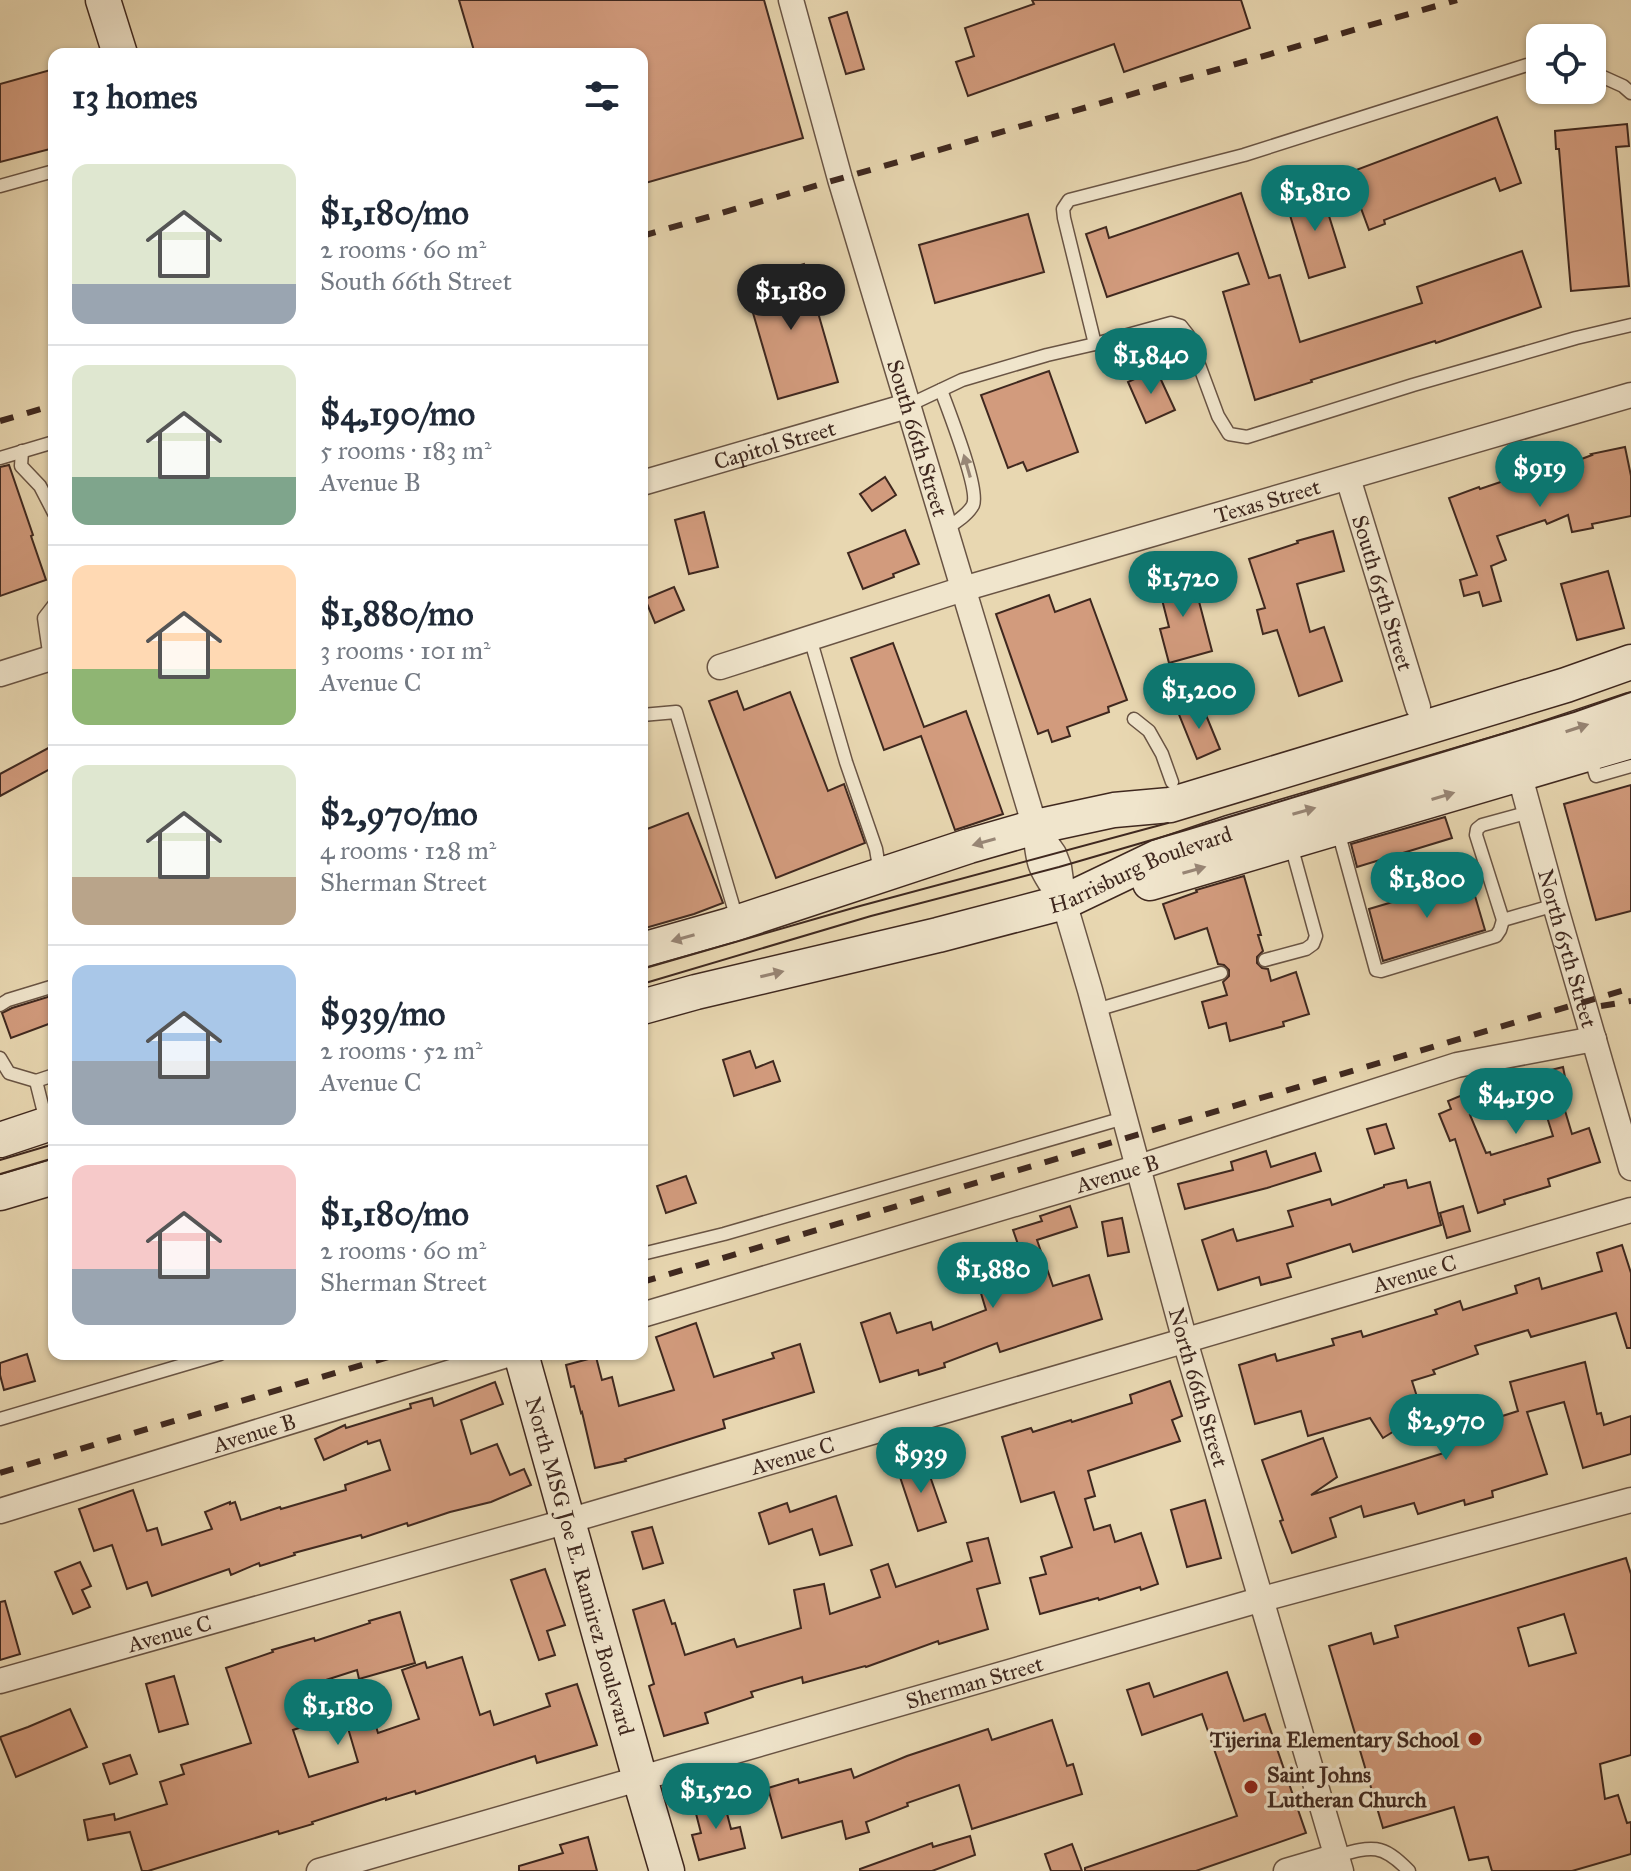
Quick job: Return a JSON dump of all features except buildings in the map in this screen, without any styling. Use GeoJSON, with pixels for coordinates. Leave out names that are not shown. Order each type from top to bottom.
{"type":"FeatureCollection","features":[{"type":"Feature","properties":{"kind":"main road"},"geometry":{"type":"LineString","coordinates":[[103,0],[118,48]]}},
{"type":"Feature","properties":{"kind":"main road"},"geometry":{"type":"LineString","coordinates":[[1114,810],[1172,782],[1631,644]]}},
{"type":"Feature","properties":{"kind":"main road","name":"Harrisburg Boulevard"},"geometry":{"type":"LineString","coordinates":[[648,948],[969,846],[1035,827],[1114,810],[1170,805],[1566,685],[1631,662]]}},
{"type":"Feature","properties":{"kind":"main road","name":"Harrisburg Boulevard"},"geometry":{"type":"LineString","coordinates":[[648,1005],[1064,902],[1158,857],[1229,833],[1521,760],[1631,710]]}},
{"type":"Feature","properties":{"kind":"main road"},"geometry":{"type":"LineString","coordinates":[[1064,902],[1149,884],[1337,828],[1521,760],[1590,753],[1631,741]]}},
{"type":"Feature","properties":{"kind":"main road"},"geometry":{"type":"LineString","coordinates":[[0,1140],[48,1124]]}},
{"type":"Feature","properties":{"kind":"main road"},"geometry":{"type":"LineString","coordinates":[[0,1193],[48,1179]]}},
{"type":"Feature","properties":{"kind":"main road","name":"North MSG Joe E. Ramirez Boulevard"},"geometry":{"type":"LineString","coordinates":[[523,1360],[667,1871]]}},
{"type":"Feature","properties":{"kind":"street","name":"South 66th Street"},"geometry":{"type":"LineString","coordinates":[[791,0],[907,406],[1035,827],[1054,854],[1059,867],[1064,902]]}},
{"type":"Feature","properties":{"kind":"street","name":"Texas Street"},"geometry":{"type":"LineString","coordinates":[[720,667],[963,589],[1631,395]]}},
{"type":"Feature","properties":{"kind":"street","name":"Capitol Street"},"geometry":{"type":"LineString","coordinates":[[648,481],[907,406]]}},
{"type":"Feature","properties":{"kind":"street","name":"South 65th Street"},"geometry":{"type":"LineString","coordinates":[[1348,478],[1418,707]]}},
{"type":"Feature","properties":{"kind":"street"},"geometry":{"type":"LineString","coordinates":[[0,674],[48,659]]}},
{"type":"Feature","properties":{"kind":"street","name":"North 65th Street"},"geometry":{"type":"LineString","coordinates":[[1521,760],[1530,812],[1555,905],[1631,1168]]}},
{"type":"Feature","properties":{"kind":"street","name":"North 66th Street"},"geometry":{"type":"LineString","coordinates":[[1064,902],[1259,1600],[1339,1864]]}},
{"type":"Feature","properties":{"kind":"street","name":"Avenue B"},"geometry":{"type":"LineString","coordinates":[[648,1313],[1139,1167],[1457,1065],[1594,1039]]}},
{"type":"Feature","properties":{"kind":"street","name":"Avenue C"},"geometry":{"type":"LineString","coordinates":[[0,1681],[568,1521],[1631,1210]]}},
{"type":"Feature","properties":{"kind":"street","name":"Avenue B"},"geometry":{"type":"LineString","coordinates":[[0,1511],[491,1360]]}},
{"type":"Feature","properties":{"kind":"street","name":"Sherman Street"},"geometry":{"type":"LineString","coordinates":[[319,1871],[1259,1600],[1631,1500]]}},
{"type":"Feature","properties":{"kind":"street"},"geometry":{"type":"LineString","coordinates":[[1286,1871],[1339,1864]]}},
{"type":"Feature","properties":{"kind":"lane"},"geometry":{"type":"LineString","coordinates":[[1095,344],[1064,218],[1063,209],[1069,200],[1244,155],[1526,65]]}},
{"type":"Feature","properties":{"kind":"lane"},"geometry":{"type":"LineString","coordinates":[[1606,78],[1631,93]]}},
{"type":"Feature","properties":{"kind":"lane"},"geometry":{"type":"LineString","coordinates":[[0,186],[48,173]]}},
{"type":"Feature","properties":{"kind":"lane"},"geometry":{"type":"LineString","coordinates":[[907,406],[962,380],[1171,323],[1181,326],[1188,335],[1218,416],[1229,434],[1247,437],[1413,385],[1631,325]]}},
{"type":"Feature","properties":{"kind":"lane"},"geometry":{"type":"LineString","coordinates":[[941,390],[975,498],[971,509],[945,530]]}},
{"type":"Feature","properties":{"kind":"lane"},"geometry":{"type":"LineString","coordinates":[[0,458],[48,444]]}},
{"type":"Feature","properties":{"kind":"lane"},"geometry":{"type":"LineString","coordinates":[[22,451],[21,466],[40,486],[48,501]]}},
{"type":"Feature","properties":{"kind":"lane"},"geometry":{"type":"LineString","coordinates":[[48,613],[44,618],[48,638]]}},
{"type":"Feature","properties":{"kind":"lane"},"geometry":{"type":"LineString","coordinates":[[810,638],[846,762],[876,849],[880,875]]}},
{"type":"Feature","properties":{"kind":"lane"},"geometry":{"type":"LineString","coordinates":[[648,714],[676,712],[738,922]]}},
{"type":"Feature","properties":{"kind":"lane"},"geometry":{"type":"LineString","coordinates":[[1134,719],[1149,731],[1172,782]]}},
{"type":"Feature","properties":{"kind":"lane"},"geometry":{"type":"LineString","coordinates":[[1590,753],[1596,776],[1631,766]]}},
{"type":"Feature","properties":{"kind":"lane"},"geometry":{"type":"LineString","coordinates":[[1337,828],[1376,970],[1381,971],[1496,936],[1503,920],[1476,835],[1477,829],[1530,812]]}},
{"type":"Feature","properties":{"kind":"lane"},"geometry":{"type":"LineString","coordinates":[[1265,960],[1306,949],[1313,944],[1316,936],[1290,842]]}},
{"type":"Feature","properties":{"kind":"lane"},"geometry":{"type":"LineString","coordinates":[[1503,920],[1555,905]]}},
{"type":"Feature","properties":{"kind":"lane"},"geometry":{"type":"LineString","coordinates":[[1096,1010],[1221,973]]}},
{"type":"Feature","properties":{"kind":"lane"},"geometry":{"type":"LineString","coordinates":[[0,1005],[48,988]]}},
{"type":"Feature","properties":{"kind":"lane"},"geometry":{"type":"LineString","coordinates":[[0,1058],[9,1073],[36,1081],[48,1077]]}},
{"type":"Feature","properties":{"kind":"lane"},"geometry":{"type":"LineString","coordinates":[[36,1081],[48,1117]]}},
{"type":"Feature","properties":{"kind":"lane"},"geometry":{"type":"LineString","coordinates":[[648,1253],[724,1234],[1124,1118]]}},
{"type":"Feature","properties":{"kind":"lane"},"geometry":{"type":"LineString","coordinates":[[0,1419],[200,1360]]}},
{"type":"Feature","properties":{"kind":"lane"},"geometry":{"type":"LineString","coordinates":[[1339,1864],[1363,1849],[1378,1850],[1394,1856],[1409,1871]]}},
{"type":"Feature","properties":{"kind":"tram line"},"geometry":{"type":"LineString","coordinates":[[648,982],[871,916],[1186,830],[1631,692]]}},
{"type":"Feature","properties":{"kind":"tram line"},"geometry":{"type":"LineString","coordinates":[[648,967],[1168,823]]}},
{"type":"Feature","properties":{"kind":"tram line"},"geometry":{"type":"LineString","coordinates":[[0,1160],[48,1146]]}},
{"type":"Feature","properties":{"kind":"tram line"},"geometry":{"type":"LineString","coordinates":[[0,1174],[48,1160]]}},
{"type":"Feature","properties":{"kind":"railway"},"geometry":{"type":"LineString","coordinates":[[648,234],[1457,0]]}},
{"type":"Feature","properties":{"kind":"railway"},"geometry":{"type":"LineString","coordinates":[[0,421],[48,407]]}},
{"type":"Feature","properties":{"kind":"railway"},"geometry":{"type":"LineString","coordinates":[[648,1280],[1631,988]]}},
{"type":"Feature","properties":{"kind":"railway"},"geometry":{"type":"LineString","coordinates":[[1601,1006],[1631,1001]]}},
{"type":"Feature","properties":{"kind":"railway"},"geometry":{"type":"LineString","coordinates":[[0,1473],[379,1360]]}},
{"type":"Feature","properties":{"kind":"place","name":"Tijerina Elementary School"},"geometry":{"type":"Point","coordinates":[1475,1739]}},
{"type":"Feature","properties":{"kind":"place","name":"Saint Johns Lutheran Church"},"geometry":{"type":"Point","coordinates":[1251,1787]}}]}
